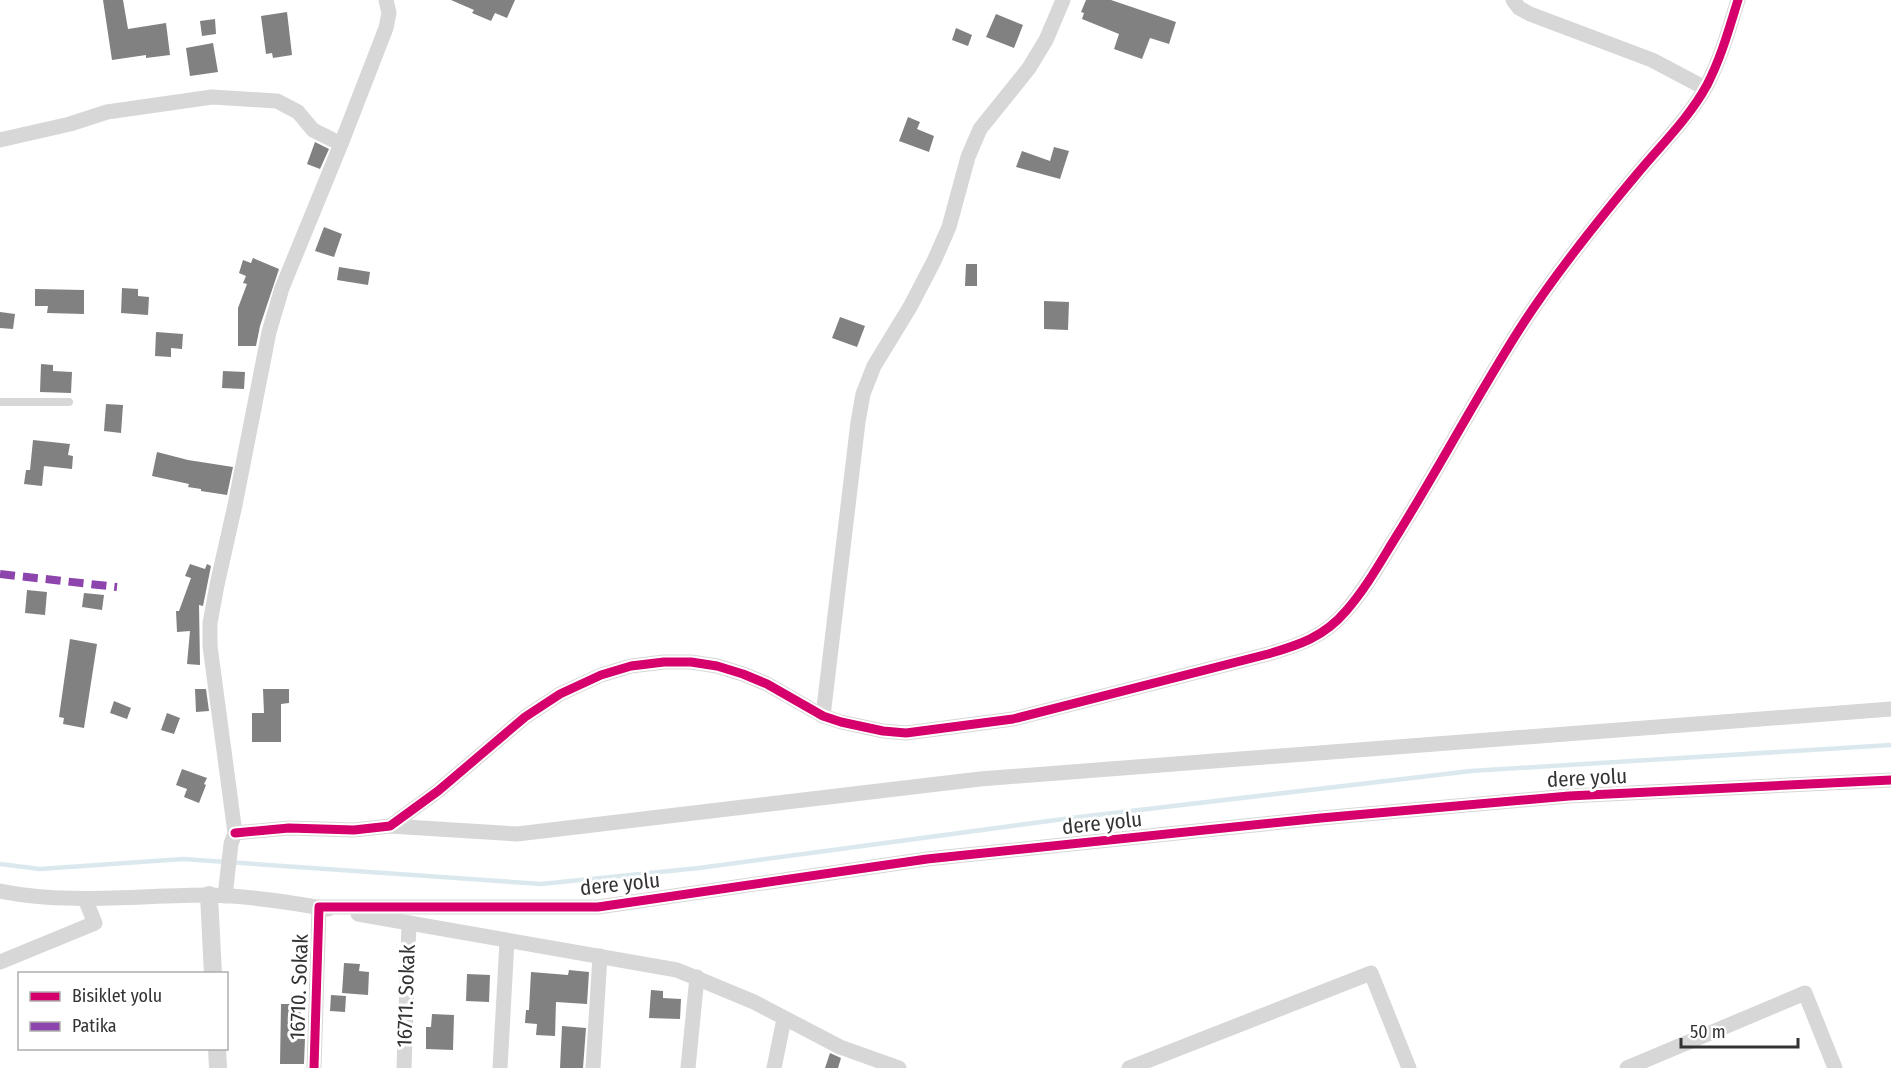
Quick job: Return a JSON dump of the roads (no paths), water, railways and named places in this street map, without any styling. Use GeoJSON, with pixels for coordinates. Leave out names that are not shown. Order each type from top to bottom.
{"type":"FeatureCollection","features":[{"type":"Feature","properties":{"kind":"street"},"geometry":{"type":"LineString","coordinates":[[213,972],[217,896],[228,873],[233,839],[210,646],[210,623],[269,332],[282,288],[386,28],[389,13],[386,0]]}},
{"type":"Feature","properties":{"kind":"street"},"geometry":{"type":"LineString","coordinates":[[823,716],[863,394],[874,366],[910,307],[934,261],[949,227],[968,157],[980,129],[1029,68],[1046,40],[1063,0]]}},
{"type":"Feature","properties":{"kind":"street"},"geometry":{"type":"LineString","coordinates":[[1514,0],[1519,8],[1530,14],[1652,60],[1705,87]]}},
{"type":"Feature","properties":{"kind":"street"},"geometry":{"type":"LineString","coordinates":[[390,826],[438,791],[525,717],[560,693],[601,675],[631,666],[664,662],[717,666],[767,684],[823,716],[859,726],[906,733],[1013,719],[1296,646],[1330,628],[1362,592],[1429,485],[1519,330],[1543,294],[1603,215],[1688,113],[1705,87],[1719,61],[1737,0]]}},
{"type":"Feature","properties":{"kind":"street"},"geometry":{"type":"LineString","coordinates":[[0,140],[70,124],[107,112],[212,97],[277,101],[298,112],[313,130],[341,144]]}},
{"type":"Feature","properties":{"kind":"street"},"geometry":{"type":"LineString","coordinates":[[233,839],[289,828],[354,830],[390,826],[517,834],[980,779],[1891,709]]}},
{"type":"Feature","properties":{"kind":"street","name":"dere yolu"},"geometry":{"type":"LineString","coordinates":[[319,907],[598,908],[927,859],[1321,818],[1569,796],[1891,780]]}},
{"type":"Feature","properties":{"kind":"street"},"geometry":{"type":"LineString","coordinates":[[0,891],[26,896],[84,899],[217,896],[262,898],[661,966],[696,977],[754,1002],[840,1047],[898,1068]]}},
{"type":"Feature","properties":{"kind":"street"},"geometry":{"type":"LineString","coordinates":[[0,962],[95,923],[84,899]]}},
{"type":"Feature","properties":{"kind":"street","name":"16710. Sokak"},"geometry":{"type":"LineString","coordinates":[[314,1068],[319,907]]}},
{"type":"Feature","properties":{"kind":"street","name":"16711. Sokak"},"geometry":{"type":"LineString","coordinates":[[404,1068],[409,924]]}},
{"type":"Feature","properties":{"kind":"street"},"geometry":{"type":"LineString","coordinates":[[501,1068],[507,941]]}},
{"type":"Feature","properties":{"kind":"street"},"geometry":{"type":"LineString","coordinates":[[593,1068],[600,956]]}},
{"type":"Feature","properties":{"kind":"street"},"geometry":{"type":"LineString","coordinates":[[1129,1068],[1371,973],[1409,1068]]}},
{"type":"Feature","properties":{"kind":"street"},"geometry":{"type":"LineString","coordinates":[[688,1068],[696,977]]}},
{"type":"Feature","properties":{"kind":"street"},"geometry":{"type":"LineString","coordinates":[[1627,1068],[1805,993],[1835,1068]]}},
{"type":"Feature","properties":{"kind":"street"},"geometry":{"type":"LineString","coordinates":[[774,1068],[784,1019]]}},
{"type":"Feature","properties":{"kind":"street"},"geometry":{"type":"LineString","coordinates":[[217,1050],[218,1068]]}},
{"type":"Feature","properties":{"kind":"lane"},"geometry":{"type":"LineString","coordinates":[[0,402],[69,402]]}},
{"type":"Feature","properties":{"kind":"waterway"},"geometry":{"type":"LineString","coordinates":[[0,864],[40,869],[183,859],[541,884],[699,868],[1071,818],[1471,771],[1891,745]]}}]}
